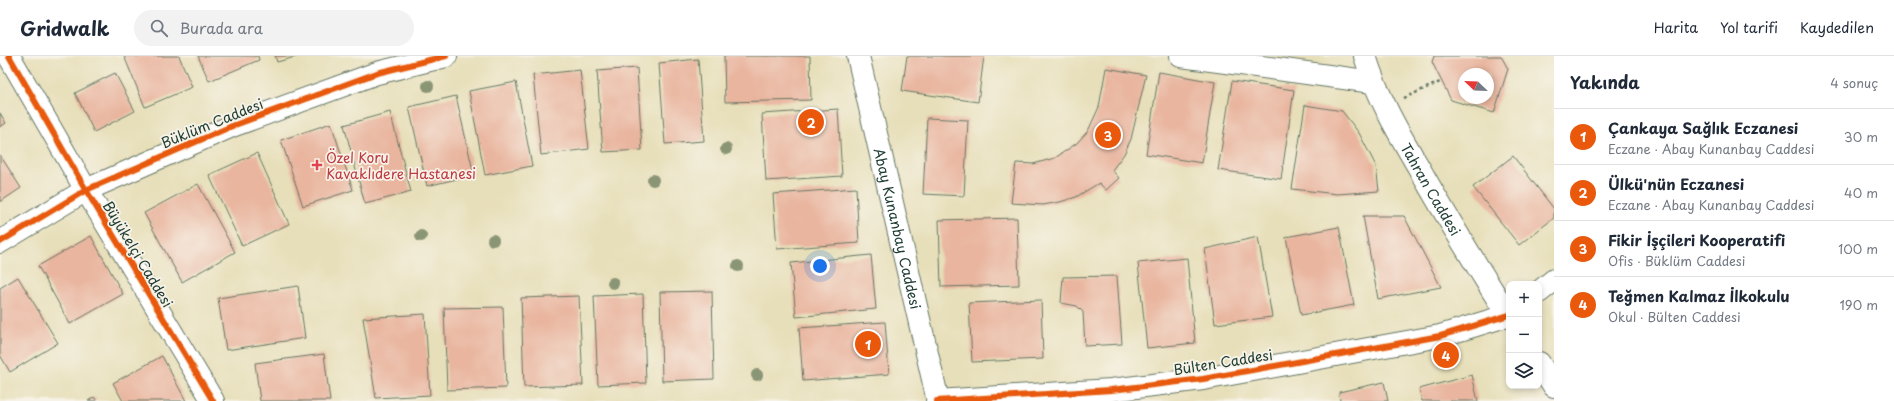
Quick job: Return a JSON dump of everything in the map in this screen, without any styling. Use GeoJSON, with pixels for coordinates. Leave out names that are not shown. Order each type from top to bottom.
{"type":"FeatureCollection","features":[{"type":"Feature","properties":{"kind":"street","name":"Büyükelçi Caddesi"},"geometry":{"type":"LineString","coordinates":[[9,56],[86,190],[213,401]]}},
{"type":"Feature","properties":{"kind":"street","name":"Büklüm Caddesi"},"geometry":{"type":"LineString","coordinates":[[0,242],[86,190],[232,126],[377,73],[446,56]]}},
{"type":"Feature","properties":{"kind":"street","name":"Abay Kunanbay Caddesi"},"geometry":{"type":"LineString","coordinates":[[858,56],[938,401]]}},
{"type":"Feature","properties":{"kind":"street"},"geometry":{"type":"LineString","coordinates":[[1181,56],[1373,82]]}},
{"type":"Feature","properties":{"kind":"street","name":"Tahran Caddesi"},"geometry":{"type":"LineString","coordinates":[[1365,56],[1373,82],[1437,200],[1506,311]]}},
{"type":"Feature","properties":{"kind":"street"},"geometry":{"type":"LineString","coordinates":[[1542,290],[1554,280]]}},
{"type":"Feature","properties":{"kind":"street","name":"Bülten Caddesi"},"geometry":{"type":"LineString","coordinates":[[938,401],[1111,390],[1203,379],[1440,336],[1506,317]]}},
{"type":"Feature","properties":{"kind":"street"},"geometry":{"type":"LineString","coordinates":[[1542,368],[1554,386]]}},
{"type":"Feature","properties":{"kind":"path"},"geometry":{"type":"LineString","coordinates":[[1386,107],[1442,81]]}},
{"type":"Feature","properties":{"kind":"building"},"geometry":{"type":"Polygon","coordinates":[[[124,56],[179,56],[192,87],[145,107],[124,56]]]}},
{"type":"Feature","properties":{"kind":"building"},"geometry":{"type":"Polygon","coordinates":[[[198,56],[258,56],[259,60],[209,81],[198,56]]]}},
{"type":"Feature","properties":{"kind":"building"},"geometry":{"type":"Polygon","coordinates":[[[275,56],[299,56],[277,62],[275,56]]]}},
{"type":"Feature","properties":{"kind":"building"},"geometry":{"type":"Polygon","coordinates":[[[724,56],[810,56],[811,100],[725,102],[724,56]]]}},
{"type":"Feature","properties":{"kind":"building"},"geometry":{"type":"Polygon","coordinates":[[[907,56],[984,56],[978,102],[902,91],[907,56]]]}},
{"type":"Feature","properties":{"kind":"building"},"geometry":{"type":"Polygon","coordinates":[[[1434,56],[1501,56],[1508,69],[1494,113],[1464,104],[1494,104],[1494,68],[1458,68],[1458,102],[1451,100],[1432,62],[1434,56]]]}},
{"type":"Feature","properties":{"kind":"building"},"geometry":{"type":"Polygon","coordinates":[[[698,59],[704,141],[665,144],[659,63],[698,59]]]}},
{"type":"Feature","properties":{"kind":"building"},"geometry":{"type":"Polygon","coordinates":[[[637,68],[642,150],[603,152],[597,71],[637,68]]]}},
{"type":"Feature","properties":{"kind":"building"},"geometry":{"type":"Polygon","coordinates":[[[1106,68],[1146,75],[1131,139],[1124,154],[1112,170],[1119,178],[1106,190],[1099,183],[1076,197],[1060,202],[1043,205],[1011,203],[1016,163],[1033,164],[1055,158],[1077,143],[1088,131],[1099,107],[1106,68]]]}},
{"type":"Feature","properties":{"kind":"building"},"geometry":{"type":"Polygon","coordinates":[[[580,70],[589,149],[541,155],[533,75],[580,70]]]}},
{"type":"Feature","properties":{"kind":"building"},"geometry":{"type":"Polygon","coordinates":[[[1159,72],[1215,82],[1202,163],[1146,154],[1159,72]]]}},
{"type":"Feature","properties":{"kind":"building"},"geometry":{"type":"Polygon","coordinates":[[[115,73],[135,111],[94,132],[75,93],[115,73]]]}},
{"type":"Feature","properties":{"kind":"building"},"geometry":{"type":"Polygon","coordinates":[[[1232,81],[1294,90],[1281,179],[1218,170],[1232,81]]]}},
{"type":"Feature","properties":{"kind":"building"},"geometry":{"type":"Polygon","coordinates":[[[516,82],[532,166],[485,175],[469,91],[516,82]]]}},
{"type":"Feature","properties":{"kind":"building"},"geometry":{"type":"Polygon","coordinates":[[[456,96],[474,175],[427,186],[409,107],[456,96]]]}},
{"type":"Feature","properties":{"kind":"building"},"geometry":{"type":"Polygon","coordinates":[[[1305,105],[1342,111],[1359,133],[1376,166],[1379,191],[1337,194],[1292,189],[1305,105]]]}},
{"type":"Feature","properties":{"kind":"building"},"geometry":{"type":"Polygon","coordinates":[[[838,109],[842,176],[766,181],[762,114],[838,109]]]}},
{"type":"Feature","properties":{"kind":"building"},"geometry":{"type":"Polygon","coordinates":[[[390,112],[411,192],[365,204],[344,125],[390,112]]]}},
{"type":"Feature","properties":{"kind":"building"},"geometry":{"type":"Polygon","coordinates":[[[0,113],[6,123],[0,127],[0,113]]]}},
{"type":"Feature","properties":{"kind":"building"},"geometry":{"type":"Polygon","coordinates":[[[927,118],[968,120],[964,196],[923,194],[927,118]]]}},
{"type":"Feature","properties":{"kind":"building"},"geometry":{"type":"Polygon","coordinates":[[[331,123],[353,190],[303,206],[281,140],[331,123]]]}},
{"type":"Feature","properties":{"kind":"building"},"geometry":{"type":"Polygon","coordinates":[[[257,153],[289,224],[242,246],[209,175],[257,153]]]}},
{"type":"Feature","properties":{"kind":"building"},"geometry":{"type":"Polygon","coordinates":[[[0,155],[21,188],[0,202],[0,155]]]}},
{"type":"Feature","properties":{"kind":"building"},"geometry":{"type":"Polygon","coordinates":[[[1513,156],[1554,209],[1554,218],[1519,245],[1473,187],[1513,156]]]}},
{"type":"Feature","properties":{"kind":"building"},"geometry":{"type":"Polygon","coordinates":[[[198,184],[235,252],[182,282],[144,213],[198,184]]]}},
{"type":"Feature","properties":{"kind":"building"},"geometry":{"type":"Polygon","coordinates":[[[856,188],[859,243],[777,249],[773,194],[856,188]]]}},
{"type":"Feature","properties":{"kind":"building"},"geometry":{"type":"Polygon","coordinates":[[[1363,216],[1404,216],[1441,287],[1378,299],[1363,216]]]}},
{"type":"Feature","properties":{"kind":"building"},"geometry":{"type":"Polygon","coordinates":[[[1017,218],[1019,285],[941,287],[939,220],[1017,218]]]}},
{"type":"Feature","properties":{"kind":"building"},"geometry":{"type":"Polygon","coordinates":[[[1339,227],[1354,305],[1301,315],[1286,237],[1339,227]]]}},
{"type":"Feature","properties":{"kind":"building"},"geometry":{"type":"Polygon","coordinates":[[[91,236],[123,294],[70,324],[38,266],[91,236]]]}},
{"type":"Feature","properties":{"kind":"building"},"geometry":{"type":"Polygon","coordinates":[[[1258,237],[1272,317],[1215,324],[1205,249],[1258,237]]]}},
{"type":"Feature","properties":{"kind":"building"},"geometry":{"type":"Polygon","coordinates":[[[871,255],[876,309],[796,317],[791,263],[871,255]]]}},
{"type":"Feature","properties":{"kind":"building"},"geometry":{"type":"Polygon","coordinates":[[[1187,258],[1195,343],[1147,348],[1138,263],[1187,258]]]}},
{"type":"Feature","properties":{"kind":"building"},"geometry":{"type":"Polygon","coordinates":[[[1117,276],[1122,344],[1085,346],[1083,312],[1077,306],[1061,303],[1063,277],[1117,276]]]}},
{"type":"Feature","properties":{"kind":"building"},"geometry":{"type":"Polygon","coordinates":[[[18,277],[58,343],[10,372],[0,355],[0,288],[18,277]]]}},
{"type":"Feature","properties":{"kind":"building"},"geometry":{"type":"Polygon","coordinates":[[[298,286],[305,338],[226,350],[218,298],[298,286]]]}},
{"type":"Feature","properties":{"kind":"building"},"geometry":{"type":"Polygon","coordinates":[[[712,291],[714,379],[662,381],[660,292],[712,291]]]}},
{"type":"Feature","properties":{"kind":"building"},"geometry":{"type":"Polygon","coordinates":[[[643,294],[646,383],[598,385],[594,296],[643,294]]]}},
{"type":"Feature","properties":{"kind":"building"},"geometry":{"type":"Polygon","coordinates":[[[579,296],[583,385],[524,387],[521,298],[579,296]]]}},
{"type":"Feature","properties":{"kind":"building"},"geometry":{"type":"Polygon","coordinates":[[[1041,300],[1043,359],[972,362],[969,303],[1041,300]]]}},
{"type":"Feature","properties":{"kind":"building"},"geometry":{"type":"Polygon","coordinates":[[[503,307],[506,388],[447,390],[444,308],[503,307]]]}},
{"type":"Feature","properties":{"kind":"building"},"geometry":{"type":"Polygon","coordinates":[[[425,314],[430,395],[376,398],[363,318],[425,314]]]}},
{"type":"Feature","properties":{"kind":"building"},"geometry":{"type":"Polygon","coordinates":[[[885,322],[889,374],[803,381],[799,328],[885,322]]]}},
{"type":"Feature","properties":{"kind":"building"},"geometry":{"type":"Polygon","coordinates":[[[324,354],[330,401],[260,401],[255,363],[324,354]]]}},
{"type":"Feature","properties":{"kind":"building"},"geometry":{"type":"Polygon","coordinates":[[[162,356],[186,401],[123,401],[113,383],[162,356]]]}},
{"type":"Feature","properties":{"kind":"building"},"geometry":{"type":"Polygon","coordinates":[[[1472,375],[1478,401],[1422,401],[1419,389],[1472,375]]]}},
{"type":"Feature","properties":{"kind":"building"},"geometry":{"type":"Polygon","coordinates":[[[1384,382],[1388,401],[1340,401],[1339,392],[1384,382]]]}},
{"type":"Feature","properties":{"kind":"building"},"geometry":{"type":"Polygon","coordinates":[[[94,397],[97,401],[88,401],[94,397]]]}},
{"type":"Feature","properties":{"kind":"cycle path"},"geometry":{"type":"LineString","coordinates":[[9,56],[86,190],[213,401]]}},
{"type":"Feature","properties":{"kind":"cycle path"},"geometry":{"type":"LineString","coordinates":[[0,242],[86,190],[232,126],[377,73],[446,56]]}},
{"type":"Feature","properties":{"kind":"cycle path"},"geometry":{"type":"LineString","coordinates":[[937,401],[1111,390],[1203,379],[1440,336],[1506,316]]}},
{"type":"Feature","properties":{"kind":"place","name":"Ülkü'nün Eczanesi"},"geometry":{"type":"Point","coordinates":[811,122]}},
{"type":"Feature","properties":{"kind":"place","name":"Fikir İşçileri Kooperatifi"},"geometry":{"type":"Point","coordinates":[1108,135]}},
{"type":"Feature","properties":{"kind":"place","name":"Özel Koru Kavaklıdere Hastanesi"},"geometry":{"type":"Point","coordinates":[317,165]}},
{"type":"Feature","properties":{"kind":"place","name":"Çankaya Sağlık Eczanesi"},"geometry":{"type":"Point","coordinates":[868,344]}},
{"type":"Feature","properties":{"kind":"place","name":"Teğmen Kalmaz İlkokulu"},"geometry":{"type":"Point","coordinates":[1446,355]}}]}
